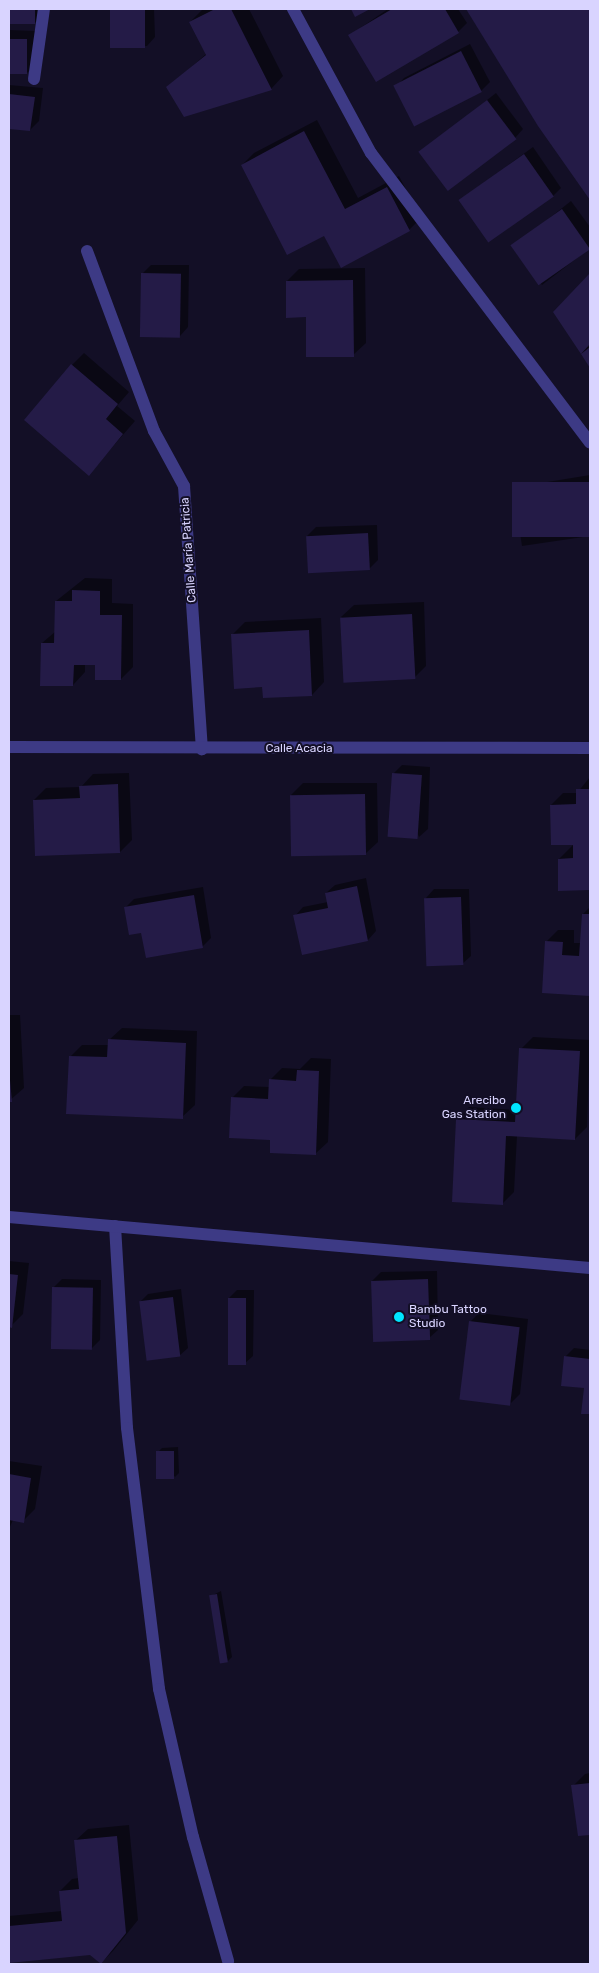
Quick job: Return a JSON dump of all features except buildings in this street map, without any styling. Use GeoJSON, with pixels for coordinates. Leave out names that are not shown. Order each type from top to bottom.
{"type":"FeatureCollection","features":[{"type":"Feature","properties":{"kind":"street"},"geometry":{"type":"LineString","coordinates":[[34,79],[44,9]]}},
{"type":"Feature","properties":{"kind":"street"},"geometry":{"type":"LineString","coordinates":[[294,9],[372,153],[590,443]]}},
{"type":"Feature","properties":{"kind":"street","name":"Calle María Patricia"},"geometry":{"type":"LineString","coordinates":[[88,251],[154,431],[184,486],[202,749]]}},
{"type":"Feature","properties":{"kind":"street","name":"Calle Acacia"},"geometry":{"type":"LineString","coordinates":[[9,747],[202,749],[590,748]]}},
{"type":"Feature","properties":{"kind":"street"},"geometry":{"type":"LineString","coordinates":[[9,1217],[590,1268]]}},
{"type":"Feature","properties":{"kind":"street"},"geometry":{"type":"LineString","coordinates":[[115,1226],[127,1428],[159,1689],[194,1837],[228,1961]]}},
{"type":"Feature","properties":{"kind":"place","name":"Arecibo Gas Station"},"geometry":{"type":"Point","coordinates":[516,1108]}},
{"type":"Feature","properties":{"kind":"place","name":"Bambu Tattoo Studio"},"geometry":{"type":"Point","coordinates":[399,1317]}}]}
